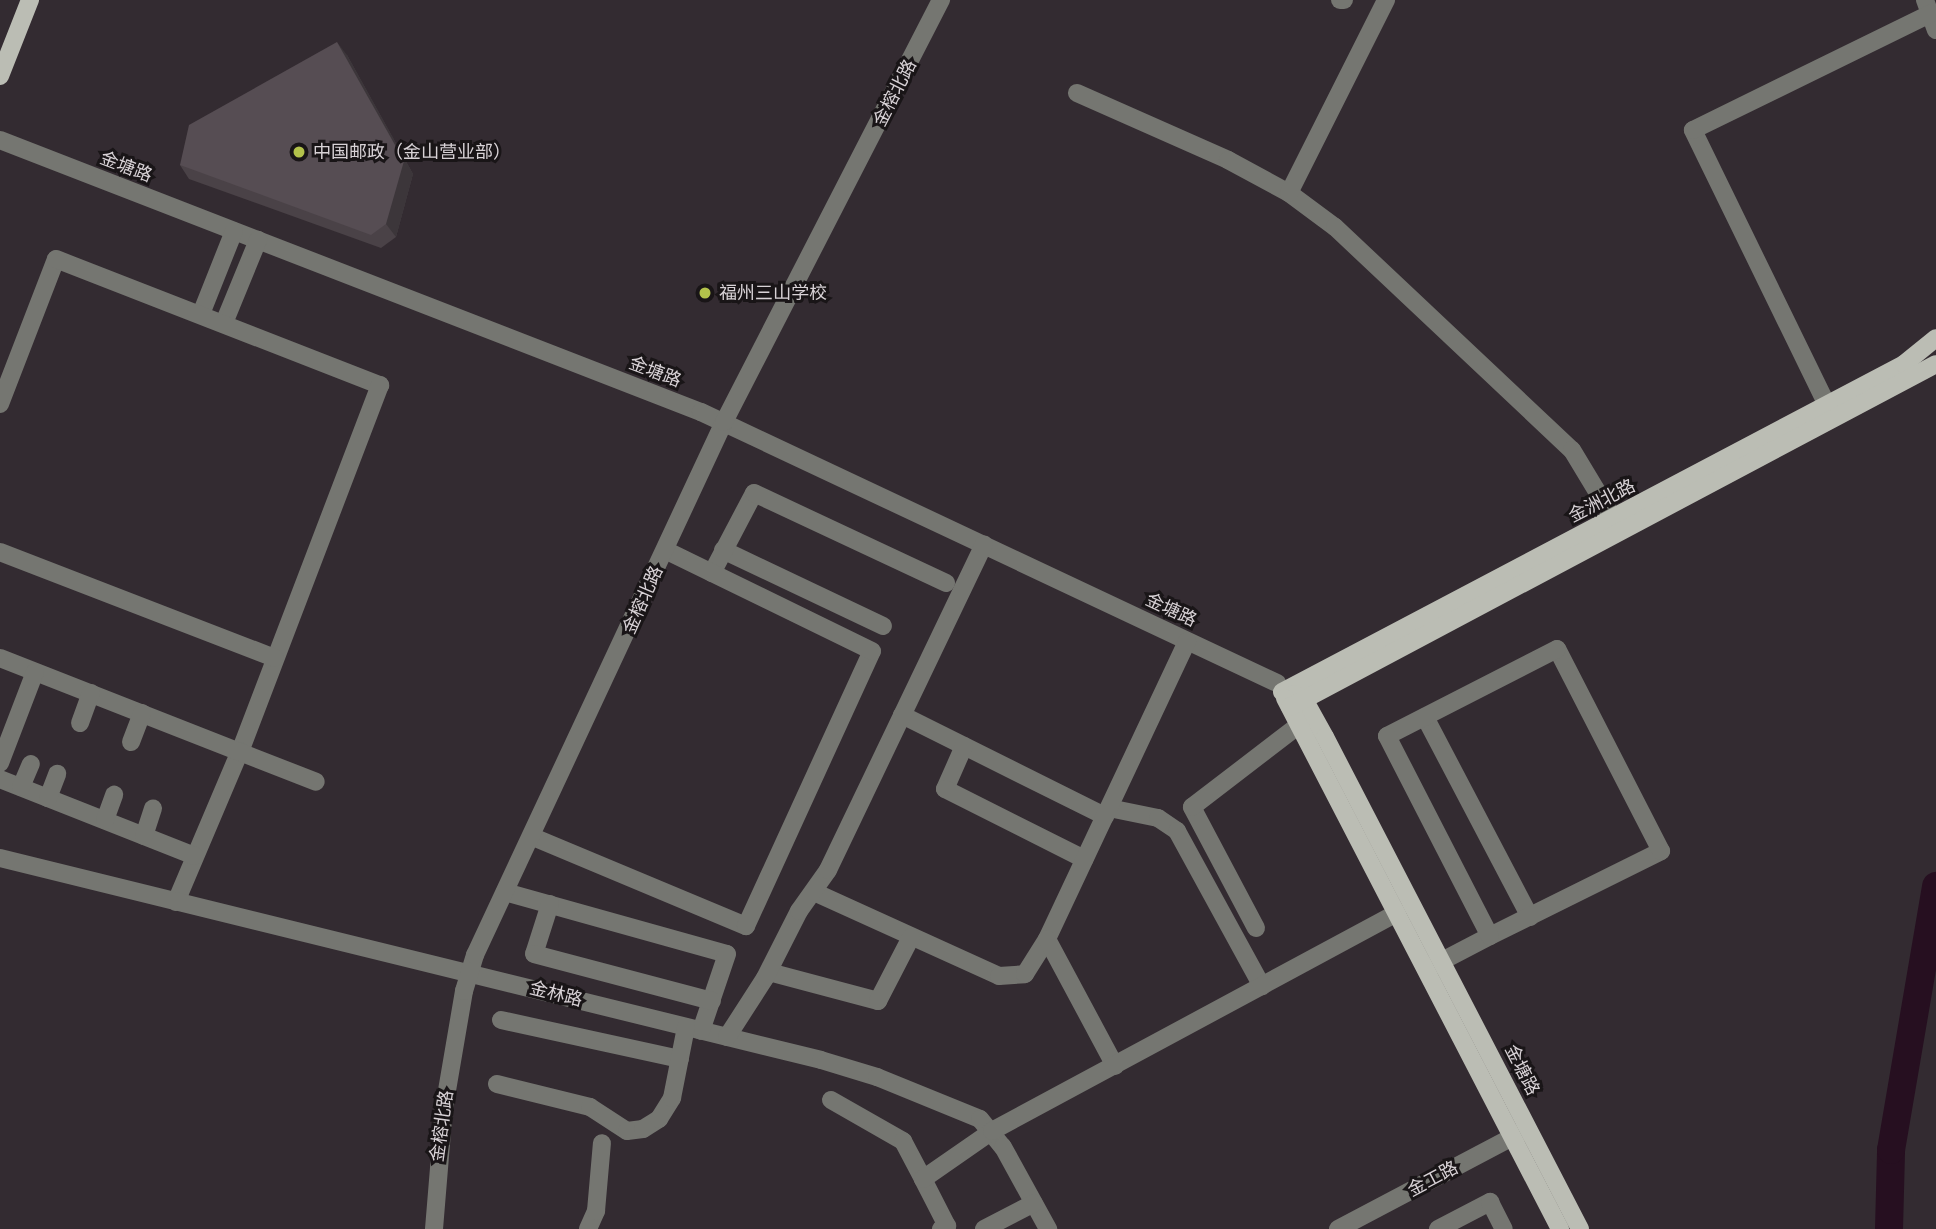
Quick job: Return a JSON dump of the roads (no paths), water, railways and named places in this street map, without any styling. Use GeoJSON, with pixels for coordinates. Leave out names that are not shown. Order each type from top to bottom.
{"type":"FeatureCollection","features":[{"type":"Feature","properties":{"kind":"main road"},"geometry":{"type":"LineString","coordinates":[[0,76],[30,0]]}},
{"type":"Feature","properties":{"kind":"main road","name":"金洲北路"},"geometry":{"type":"LineString","coordinates":[[1618,526],[1827,405],[1916,357],[1936,338]]}},
{"type":"Feature","properties":{"kind":"main road","name":"金洲北路"},"geometry":{"type":"LineString","coordinates":[[1288,694],[1936,364]]}},
{"type":"Feature","properties":{"kind":"main road","name":"金塘路"},"geometry":{"type":"LineString","coordinates":[[1288,694],[1300,725],[1397,913],[1434,965],[1512,1137],[1560,1229]]}},
{"type":"Feature","properties":{"kind":"main road","name":"金塘路"},"geometry":{"type":"LineString","coordinates":[[1288,694],[1434,965],[1529,1128],[1580,1229]]}},
{"type":"Feature","properties":{"kind":"street","name":"金榕北路"},"geometry":{"type":"LineString","coordinates":[[434,1229],[439,1139],[469,972],[723,422],[941,0]]}},
{"type":"Feature","properties":{"kind":"street"},"geometry":{"type":"LineString","coordinates":[[1289,193],[1386,0]]}},
{"type":"Feature","properties":{"kind":"street"},"geometry":{"type":"LineString","coordinates":[[1827,405],[1693,130],[1930,15]]}},
{"type":"Feature","properties":{"kind":"street"},"geometry":{"type":"LineString","coordinates":[[1077,93],[1228,160],[1289,193],[1335,227],[1572,450],[1618,526]]}},
{"type":"Feature","properties":{"kind":"street","name":"金塘路"},"geometry":{"type":"LineString","coordinates":[[0,140],[723,422],[1187,641],[1288,694]]}},
{"type":"Feature","properties":{"kind":"street"},"geometry":{"type":"LineString","coordinates":[[201,314],[234,231]]}},
{"type":"Feature","properties":{"kind":"street"},"geometry":{"type":"LineString","coordinates":[[224,323],[258,240]]}},
{"type":"Feature","properties":{"kind":"street"},"geometry":{"type":"LineString","coordinates":[[0,404],[57,258],[380,385],[240,751],[176,902]]}},
{"type":"Feature","properties":{"kind":"street"},"geometry":{"type":"LineString","coordinates":[[712,573],[746,502],[758,493],[946,583]]}},
{"type":"Feature","properties":{"kind":"street"},"geometry":{"type":"LineString","coordinates":[[727,1037],[769,972],[799,911],[814,892],[984,545]]}},
{"type":"Feature","properties":{"kind":"street"},"geometry":{"type":"LineString","coordinates":[[533,837],[746,926],[872,651],[666,550]]}},
{"type":"Feature","properties":{"kind":"street"},"geometry":{"type":"LineString","coordinates":[[723,550],[883,626]]}},
{"type":"Feature","properties":{"kind":"street"},"geometry":{"type":"LineString","coordinates":[[0,552],[274,659]]}},
{"type":"Feature","properties":{"kind":"street"},"geometry":{"type":"LineString","coordinates":[[814,892],[1007,978],[1026,974],[1047,939],[1187,641]]}},
{"type":"Feature","properties":{"kind":"street"},"geometry":{"type":"LineString","coordinates":[[1434,965],[1661,851],[1557,649],[1387,736],[1490,936]]}},
{"type":"Feature","properties":{"kind":"street"},"geometry":{"type":"LineString","coordinates":[[0,658],[316,782]]}},
{"type":"Feature","properties":{"kind":"street"},"geometry":{"type":"LineString","coordinates":[[0,764],[5,735],[35,672]]}},
{"type":"Feature","properties":{"kind":"street"},"geometry":{"type":"LineString","coordinates":[[80,723],[91,694]]}},
{"type":"Feature","properties":{"kind":"street"},"geometry":{"type":"LineString","coordinates":[[131,741],[142,713]]}},
{"type":"Feature","properties":{"kind":"street"},"geometry":{"type":"LineString","coordinates":[[902,715],[1107,812],[1158,818],[1177,831],[1262,986]]}},
{"type":"Feature","properties":{"kind":"street"},"geometry":{"type":"LineString","coordinates":[[1425,717],[1530,917]]}},
{"type":"Feature","properties":{"kind":"street"},"geometry":{"type":"LineString","coordinates":[[1256,928],[1192,807],[1300,725]]}},
{"type":"Feature","properties":{"kind":"street"},"geometry":{"type":"LineString","coordinates":[[964,746],[945,789],[1084,859]]}},
{"type":"Feature","properties":{"kind":"street"},"geometry":{"type":"LineString","coordinates":[[22,787],[31,764]]}},
{"type":"Feature","properties":{"kind":"street"},"geometry":{"type":"LineString","coordinates":[[48,798],[57,774]]}},
{"type":"Feature","properties":{"kind":"street"},"geometry":{"type":"LineString","coordinates":[[0,779],[194,856]]}},
{"type":"Feature","properties":{"kind":"street"},"geometry":{"type":"LineString","coordinates":[[105,820],[114,796]]}},
{"type":"Feature","properties":{"kind":"street"},"geometry":{"type":"LineString","coordinates":[[144,836],[153,808]]}},
{"type":"Feature","properties":{"kind":"street","name":"金林路"},"geometry":{"type":"LineString","coordinates":[[0,858],[727,1037],[889,1082],[966,1111],[992,1131],[1048,1229]]}},
{"type":"Feature","properties":{"kind":"street"},"geometry":{"type":"LineString","coordinates":[[497,1084],[590,1107],[621,1129],[635,1131],[652,1125],[665,1112],[680,1059],[694,1029],[712,1001],[727,954],[505,892]]}},
{"type":"Feature","properties":{"kind":"street"},"geometry":{"type":"LineString","coordinates":[[550,904],[534,954],[712,1001]]}},
{"type":"Feature","properties":{"kind":"street"},"geometry":{"type":"LineString","coordinates":[[923,1179],[992,1131],[1397,913]]}},
{"type":"Feature","properties":{"kind":"street"},"geometry":{"type":"LineString","coordinates":[[769,972],[878,1001],[911,937]]}},
{"type":"Feature","properties":{"kind":"street"},"geometry":{"type":"LineString","coordinates":[[1047,939],[1115,1066]]}},
{"type":"Feature","properties":{"kind":"street"},"geometry":{"type":"LineString","coordinates":[[501,1020],[680,1059]]}},
{"type":"Feature","properties":{"kind":"street"},"geometry":{"type":"LineString","coordinates":[[831,1100],[903,1141],[947,1226],[941,1229]]}},
{"type":"Feature","properties":{"kind":"street","name":"金工路"},"geometry":{"type":"LineString","coordinates":[[1338,1229],[1529,1128]]}},
{"type":"Feature","properties":{"kind":"street"},"geometry":{"type":"LineString","coordinates":[[588,1229],[596,1210],[602,1143]]}},
{"type":"Feature","properties":{"kind":"street"},"geometry":{"type":"LineString","coordinates":[[1438,1229],[1490,1202],[1504,1229]]}},
{"type":"Feature","properties":{"kind":"street"},"geometry":{"type":"LineString","coordinates":[[996,1226],[1034,1203]]}},
{"type":"Feature","properties":{"kind":"waterway"},"geometry":{"type":"LineString","coordinates":[[1889,1229],[1891,1150],[1936,886]]}},
{"type":"Feature","properties":{"kind":"place","name":"中国邮政（金山营业部）"},"geometry":{"type":"Point","coordinates":[299,152]}},
{"type":"Feature","properties":{"kind":"place","name":"福州三山学校"},"geometry":{"type":"Point","coordinates":[705,293]}}]}
